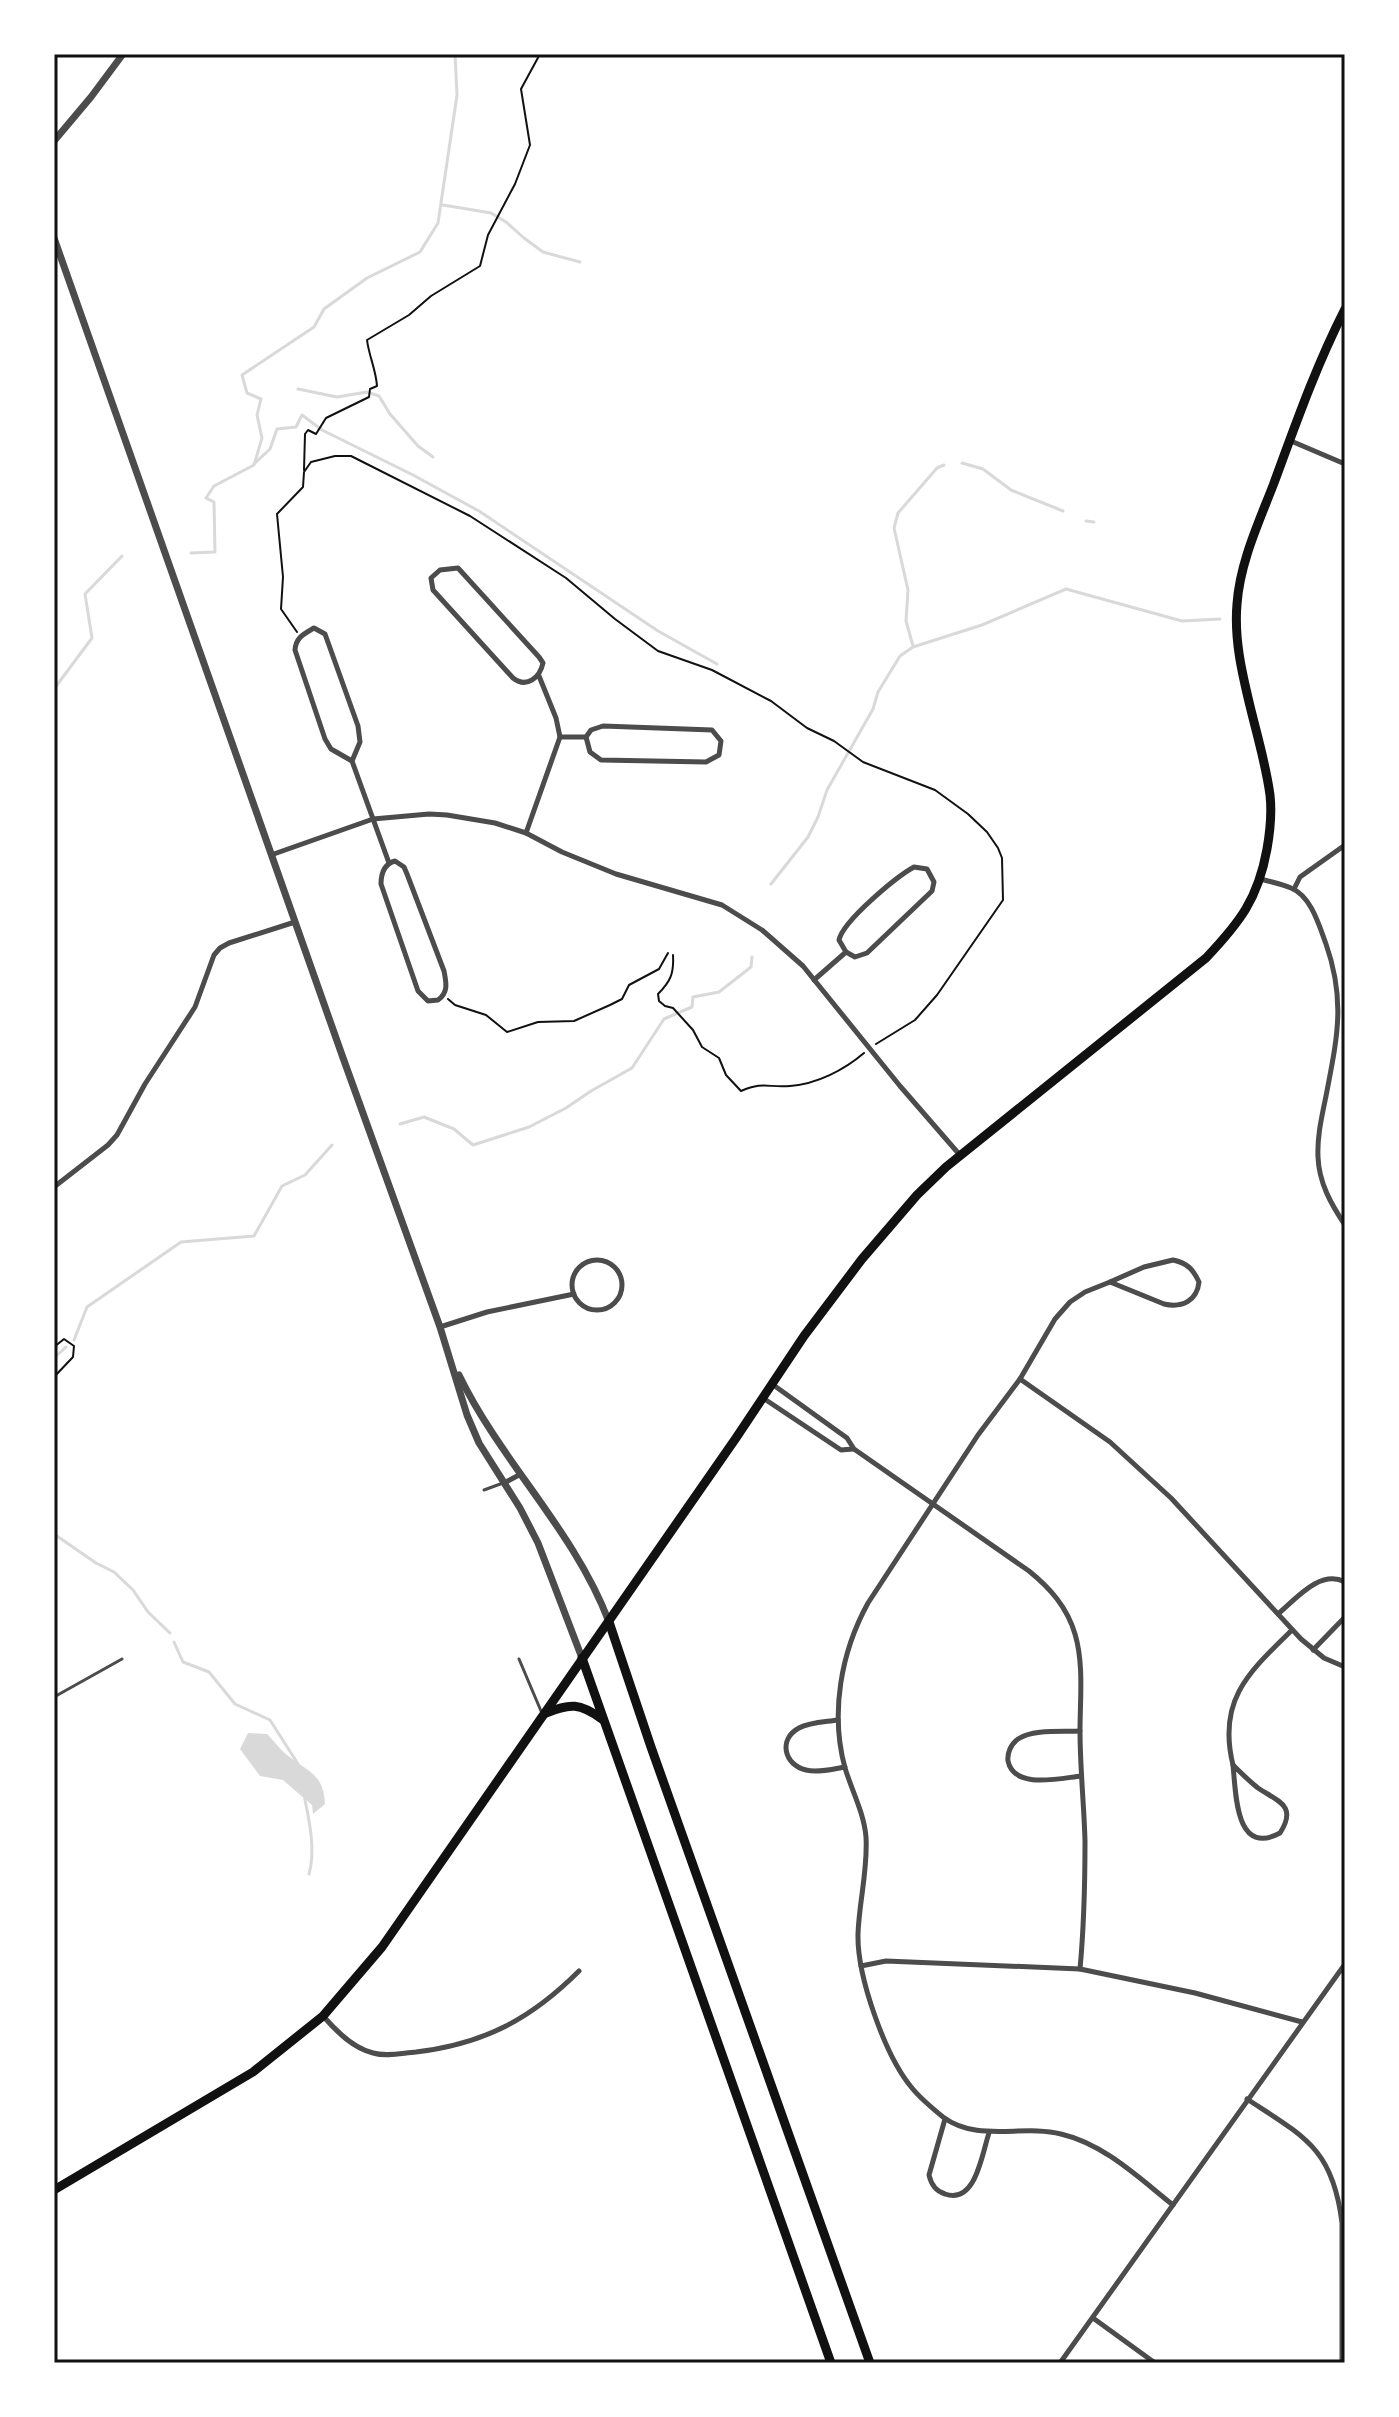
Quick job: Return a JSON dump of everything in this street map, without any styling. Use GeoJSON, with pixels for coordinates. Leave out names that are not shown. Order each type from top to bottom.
{"type":"FeatureCollection","features":[{"type":"Feature","properties":{"kind":"main road"},"geometry":{"type":"LineString","coordinates":[[54,2190],[253,2072],[323,2016],[382,1947],[804,1336],[862,1259],[917,1195],[959,1154],[1206,958],[1248,909],[1261,879],[1271,821],[1270,796],[1241,668],[1237,604],[1241,579],[1321,355],[1345,309]]}},
{"type":"Feature","properties":{"kind":"main road"},"geometry":{"type":"LineString","coordinates":[[609,1622],[870,2363]]}},
{"type":"Feature","properties":{"kind":"main road"},"geometry":{"type":"LineString","coordinates":[[582,1658],[831,2363]]}},
{"type":"Feature","properties":{"kind":"main road"},"geometry":{"type":"LineString","coordinates":[[543,1715],[571,1705],[585,1708],[603,1720]]}},
{"type":"Feature","properties":{"kind":"street"},"geometry":{"type":"LineString","coordinates":[[54,141],[123,54]]}},
{"type":"Feature","properties":{"kind":"street"},"geometry":{"type":"LineString","coordinates":[[54,238],[451,1358],[467,1415],[479,1443],[538,1543],[582,1658]]}},
{"type":"Feature","properties":{"kind":"street"},"geometry":{"type":"LineString","coordinates":[[1290,440],[1345,464]]}},
{"type":"Feature","properties":{"kind":"street"},"geometry":{"type":"LineString","coordinates":[[526,833],[560,737],[553,709],[539,676],[543,663],[461,570],[440,570],[431,578],[433,590],[513,678],[523,683],[539,676]]}},
{"type":"Feature","properties":{"kind":"street"},"geometry":{"type":"LineString","coordinates":[[352,761],[360,742],[358,726],[325,634],[314,628],[300,636],[295,650],[325,739],[331,749],[352,761],[389,863]]}},
{"type":"Feature","properties":{"kind":"street"},"geometry":{"type":"LineString","coordinates":[[603,726],[700,729],[717,733],[721,746],[719,755],[706,762],[601,760],[590,752],[586,737],[591,730],[603,726]]}},
{"type":"Feature","properties":{"kind":"street"},"geometry":{"type":"LineString","coordinates":[[560,737],[586,737]]}},
{"type":"Feature","properties":{"kind":"street"},"geometry":{"type":"LineString","coordinates":[[271,855],[373,819],[447,815],[495,823],[526,833],[616,874],[722,905],[762,930],[803,966],[959,1154]]}},
{"type":"Feature","properties":{"kind":"street"},"geometry":{"type":"LineString","coordinates":[[1294,889],[1300,877],[1345,845]]}},
{"type":"Feature","properties":{"kind":"street"},"geometry":{"type":"LineString","coordinates":[[400,862],[407,874],[444,971],[446,983],[443,995],[438,1000],[428,1001],[418,991],[381,884],[381,876],[389,863],[400,862]]}},
{"type":"Feature","properties":{"kind":"street"},"geometry":{"type":"LineString","coordinates":[[914,867],[927,869],[934,882],[932,891],[923,901],[867,953],[855,957],[846,952],[839,935],[850,921],[901,874],[914,867]]}},
{"type":"Feature","properties":{"kind":"street"},"geometry":{"type":"LineString","coordinates":[[1261,879],[1294,889],[1309,905],[1333,964],[1339,1031],[1320,1125],[1318,1157],[1327,1197],[1345,1225]]}},
{"type":"Feature","properties":{"kind":"street"},"geometry":{"type":"LineString","coordinates":[[54,1187],[117,1135],[153,1071],[195,1007],[214,955],[220,948],[296,921]]}},
{"type":"Feature","properties":{"kind":"street"},"geometry":{"type":"LineString","coordinates":[[814,980],[846,952]]}},
{"type":"Feature","properties":{"kind":"street"},"geometry":{"type":"LineString","coordinates":[[1110,1282],[1173,1306],[1194,1297],[1199,1282],[1191,1268],[1182,1262],[1173,1260],[1144,1267],[1085,1292],[1070,1302],[1055,1319],[1020,1379],[978,1435],[858,1622],[845,1661],[838,1720],[845,1767],[866,1834],[858,1937],[861,1966],[877,2020],[900,2070],[920,2097],[945,2119],[989,2133],[1032,2130],[1056,2132],[1082,2140],[1124,2167],[1173,2205]]}},
{"type":"Feature","properties":{"kind":"street"},"geometry":{"type":"LineString","coordinates":[[590,1261],[606,1262],[618,1272],[622,1288],[615,1303],[600,1310],[585,1306],[574,1294],[577,1271],[590,1261]]}},
{"type":"Feature","properties":{"kind":"street"},"geometry":{"type":"LineString","coordinates":[[440,1327],[487,1312],[574,1294]]}},
{"type":"Feature","properties":{"kind":"street"},"geometry":{"type":"LineString","coordinates":[[451,1358],[472,1401],[585,1567],[609,1622]]}},
{"type":"Feature","properties":{"kind":"street"},"geometry":{"type":"LineString","coordinates":[[1020,1379],[1110,1442],[1171,1498],[1292,1630],[1324,1658],[1345,1667]]}},
{"type":"Feature","properties":{"kind":"street"},"geometry":{"type":"LineString","coordinates":[[772,1384],[847,1438],[854,1449],[1047,1585],[1068,1615],[1078,1644],[1081,1697],[1085,1839],[1080,1969]]}},
{"type":"Feature","properties":{"kind":"street"},"geometry":{"type":"LineString","coordinates":[[763,1398],[841,1450],[854,1449]]}},
{"type":"Feature","properties":{"kind":"street"},"geometry":{"type":"LineString","coordinates":[[808,1428],[816,1416]]}},
{"type":"Feature","properties":{"kind":"street"},"geometry":{"type":"LineString","coordinates":[[504,1483],[522,1474]]}},
{"type":"Feature","properties":{"kind":"street"},"geometry":{"type":"LineString","coordinates":[[1278,1614],[1319,1581],[1337,1579],[1345,1582]]}},
{"type":"Feature","properties":{"kind":"street"},"geometry":{"type":"LineString","coordinates":[[1313,1650],[1345,1617]]}},
{"type":"Feature","properties":{"kind":"street"},"geometry":{"type":"LineString","coordinates":[[1233,1765],[1259,1788],[1280,1799],[1286,1809],[1286,1821],[1280,1833],[1264,1839],[1255,1837],[1245,1828],[1239,1814],[1227,1728],[1237,1694],[1248,1677],[1292,1630]]}},
{"type":"Feature","properties":{"kind":"street"},"geometry":{"type":"LineString","coordinates":[[838,1720],[796,1729],[786,1742],[785,1750],[791,1762],[801,1769],[815,1771],[845,1767]]}},
{"type":"Feature","properties":{"kind":"street"},"geometry":{"type":"LineString","coordinates":[[1080,1731],[1036,1734],[1018,1739],[1007,1758],[1013,1772],[1022,1777],[1042,1780],[1081,1776]]}},
{"type":"Feature","properties":{"kind":"street"},"geometry":{"type":"LineString","coordinates":[[861,1966],[886,1961],[1080,1969],[1195,1993],[1302,2022]]}},
{"type":"Feature","properties":{"kind":"street"},"geometry":{"type":"LineString","coordinates":[[1060,2363],[1345,1964]]}},
{"type":"Feature","properties":{"kind":"street"},"geometry":{"type":"LineString","coordinates":[[323,2016],[350,2042],[372,2053],[382,2055],[427,2050],[484,2037],[499,2030],[554,1996],[579,1971]]}},
{"type":"Feature","properties":{"kind":"street"},"geometry":{"type":"LineString","coordinates":[[1247,2099],[1317,2150],[1333,2180],[1342,2223],[1342,2363]]}},
{"type":"Feature","properties":{"kind":"street"},"geometry":{"type":"LineString","coordinates":[[945,2119],[929,2175],[936,2190],[944,2194],[958,2195],[970,2188],[989,2133]]}},
{"type":"Feature","properties":{"kind":"street"},"geometry":{"type":"LineString","coordinates":[[1093,2318],[1155,2363]]}},
{"type":"Feature","properties":{"kind":"lane"},"geometry":{"type":"LineString","coordinates":[[484,1490],[504,1483]]}},
{"type":"Feature","properties":{"kind":"lane"},"geometry":{"type":"LineString","coordinates":[[54,1697],[122,1659]]}},
{"type":"Feature","properties":{"kind":"lane"},"geometry":{"type":"LineString","coordinates":[[519,1659],[543,1715]]}},
{"type":"Feature","properties":{"kind":"path"},"geometry":{"type":"LineString","coordinates":[[300,636],[281,609],[283,577],[277,514],[303,487],[305,434],[308,430],[316,434],[326,418],[370,395],[370,389],[377,386],[377,373],[367,340],[480,266],[488,235],[500,215],[530,145],[521,89],[540,54]]}},
{"type":"Feature","properties":{"kind":"path"},"geometry":{"type":"LineString","coordinates":[[304,472],[311,462],[351,456],[470,516],[566,578],[658,651],[712,670],[771,701],[807,728],[843,747],[863,762],[935,790],[987,832],[1004,864],[1003,900],[937,995],[915,1020],[848,1067],[828,1076],[791,1086],[757,1084],[741,1091],[729,1079],[719,1058],[702,1047],[693,1030],[673,1008],[659,1001],[658,994],[668,984],[674,971],[673,955]]}},
{"type":"Feature","properties":{"kind":"path"},"geometry":{"type":"LineString","coordinates":[[443,995],[455,1005],[486,1015],[507,1032],[538,1022],[574,1021],[622,999],[629,985],[659,969],[668,953]]}},
{"type":"Feature","properties":{"kind":"path"},"geometry":{"type":"LineString","coordinates":[[54,1347],[64,1339],[74,1346],[73,1357],[54,1377]]}},
{"type":"Feature","properties":{"kind":"shaded area"},"geometry":{"type":"Polygon","coordinates":[[[248,1733],[267,1734],[285,1753],[315,1776],[322,1787],[325,1804],[313,1814],[312,1805],[283,1780],[260,1776],[240,1749],[248,1733]]]}},
{"type":"Feature","properties":{"kind":"waterway"},"geometry":{"type":"LineString","coordinates":[[191,553],[215,552],[214,502],[206,498],[214,486],[254,465],[262,438],[257,415],[261,399],[247,393],[242,375],[314,327],[324,309],[367,278],[420,252],[438,223],[457,95],[455,54]]}},
{"type":"Feature","properties":{"kind":"waterway"},"geometry":{"type":"LineString","coordinates":[[443,205],[491,213],[543,252],[580,262]]}},
{"type":"Feature","properties":{"kind":"waterway"},"geometry":{"type":"LineString","coordinates":[[298,389],[337,397],[367,392],[379,396],[418,446],[433,457]]}},
{"type":"Feature","properties":{"kind":"waterway"},"geometry":{"type":"LineString","coordinates":[[254,464],[270,449],[277,429],[296,427],[302,415],[322,430],[479,511],[658,631],[717,664]]}},
{"type":"Feature","properties":{"kind":"waterway"},"geometry":{"type":"LineString","coordinates":[[962,463],[983,469],[1011,490],[1063,511]]}},
{"type":"Feature","properties":{"kind":"waterway"},"geometry":{"type":"LineString","coordinates":[[913,646],[906,621],[908,590],[894,528],[898,513],[937,468],[944,465]]}},
{"type":"Feature","properties":{"kind":"waterway"},"geometry":{"type":"LineString","coordinates":[[1086,521],[1094,522]]}},
{"type":"Feature","properties":{"kind":"waterway"},"geometry":{"type":"LineString","coordinates":[[54,689],[92,638],[85,594],[122,556]]}},
{"type":"Feature","properties":{"kind":"waterway"},"geometry":{"type":"LineString","coordinates":[[771,884],[808,837],[827,790],[873,709],[878,692],[900,656],[913,647],[982,625],[1066,589],[1182,621],[1220,619]]}},
{"type":"Feature","properties":{"kind":"waterway"},"geometry":{"type":"LineString","coordinates":[[400,1124],[424,1117],[454,1129],[473,1145],[529,1127],[632,1068],[664,1019],[692,1007],[693,997],[719,992],[751,967],[752,957]]}},
{"type":"Feature","properties":{"kind":"waterway"},"geometry":{"type":"LineString","coordinates":[[74,1340],[87,1307],[181,1242],[254,1236],[282,1186],[305,1175],[332,1145]]}},
{"type":"Feature","properties":{"kind":"waterway"},"geometry":{"type":"LineString","coordinates":[[54,1358],[66,1347]]}},
{"type":"Feature","properties":{"kind":"waterway"},"geometry":{"type":"LineString","coordinates":[[54,1534],[114,1572],[170,1633]]}},
{"type":"Feature","properties":{"kind":"waterway"},"geometry":{"type":"LineString","coordinates":[[174,1642],[183,1662],[209,1672],[235,1704],[270,1720],[298,1764]]}},
{"type":"Feature","properties":{"kind":"waterway"},"geometry":{"type":"LineString","coordinates":[[304,1795],[312,1845],[309,1874]]}}]}
